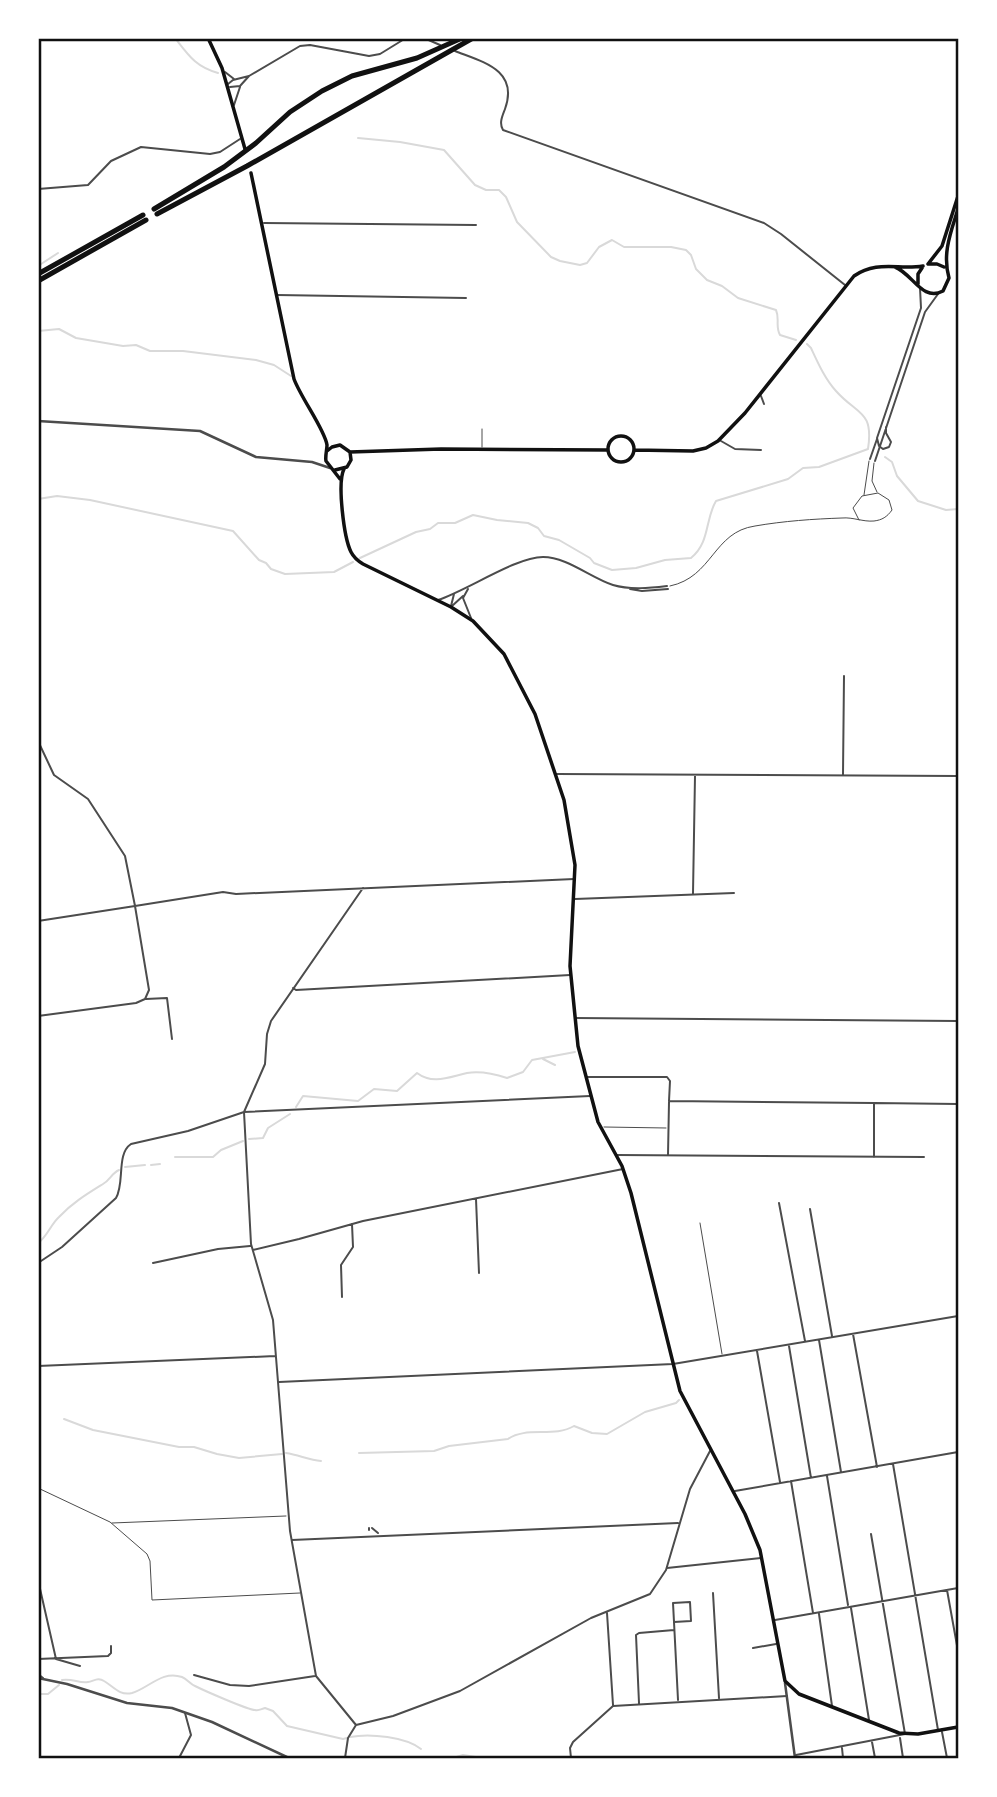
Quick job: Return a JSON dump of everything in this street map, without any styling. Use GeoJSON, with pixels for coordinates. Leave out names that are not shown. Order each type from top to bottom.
{"type":"FeatureCollection","features":[{"type":"Feature","properties":{"kind":"highway"},"geometry":{"type":"LineString","coordinates":[[462,38],[417,58],[355,75],[322,91],[287,114],[259,141],[224,167],[156,211],[245,167],[473,38]]}},
{"type":"Feature","properties":{"kind":"highway"},"geometry":{"type":"LineString","coordinates":[[38,274],[145,217],[38,281]]}},
{"type":"Feature","properties":{"kind":"main road"},"geometry":{"type":"LineString","coordinates":[[208,38],[223,70],[244,149]]}},
{"type":"Feature","properties":{"kind":"main road"},"geometry":{"type":"LineString","coordinates":[[251,173],[297,386],[324,437],[326,461],[340,481]]}},
{"type":"Feature","properties":{"kind":"main road"},"geometry":{"type":"LineString","coordinates":[[920,287],[917,278],[943,243],[958,195]]}},
{"type":"Feature","properties":{"kind":"main road"},"geometry":{"type":"LineString","coordinates":[[887,265],[906,272],[930,294],[939,293],[948,283],[945,269],[946,248],[958,209]]}},
{"type":"Feature","properties":{"kind":"main road"},"geometry":{"type":"LineString","coordinates":[[634,450],[698,451],[720,440],[760,395],[845,286],[865,270],[887,265],[911,268],[937,264],[945,269]]}},
{"type":"Feature","properties":{"kind":"main road"},"geometry":{"type":"LineString","coordinates":[[622,436],[632,442],[634,450],[629,459],[620,462],[611,458],[608,450],[611,440],[622,436]]}},
{"type":"Feature","properties":{"kind":"main road"},"geometry":{"type":"LineString","coordinates":[[324,437],[349,452],[405,449],[608,450]]}},
{"type":"Feature","properties":{"kind":"main road"},"geometry":{"type":"LineString","coordinates":[[326,453],[332,447],[340,445]]}},
{"type":"Feature","properties":{"kind":"main road"},"geometry":{"type":"LineString","coordinates":[[349,452],[349,464],[340,481],[347,539],[353,556],[363,564],[451,607],[471,620],[499,648],[516,674],[540,725],[565,808],[575,879],[570,975],[578,1046],[600,1127],[623,1169],[683,1397],[734,1491],[762,1558],[784,1680],[800,1695],[901,1734],[958,1727]]}},
{"type":"Feature","properties":{"kind":"main road"},"geometry":{"type":"LineString","coordinates":[[330,468],[337,471],[344,469]]}},
{"type":"Feature","properties":{"kind":"street"},"geometry":{"type":"LineString","coordinates":[[227,86],[300,46],[369,56],[383,52],[406,38]]}},
{"type":"Feature","properties":{"kind":"street"},"geometry":{"type":"LineString","coordinates":[[424,38],[496,69],[506,80],[508,97],[501,122],[503,130],[764,223],[845,286]]}},
{"type":"Feature","properties":{"kind":"street"},"geometry":{"type":"LineString","coordinates":[[223,70],[235,80]]}},
{"type":"Feature","properties":{"kind":"street"},"geometry":{"type":"LineString","coordinates":[[233,109],[240,86],[249,76]]}},
{"type":"Feature","properties":{"kind":"street"},"geometry":{"type":"LineString","coordinates":[[227,86],[240,86]]}},
{"type":"Feature","properties":{"kind":"street"},"geometry":{"type":"LineString","coordinates":[[38,189],[88,185],[111,161],[141,147],[207,154],[218,152],[241,138]]}},
{"type":"Feature","properties":{"kind":"street"},"geometry":{"type":"LineString","coordinates":[[262,223],[476,225]]}},
{"type":"Feature","properties":{"kind":"street"},"geometry":{"type":"LineString","coordinates":[[870,459],[921,310],[920,287]]}},
{"type":"Feature","properties":{"kind":"street"},"geometry":{"type":"LineString","coordinates":[[875,461],[924,314],[939,293]]}},
{"type":"Feature","properties":{"kind":"street"},"geometry":{"type":"LineString","coordinates":[[276,295],[466,298]]}},
{"type":"Feature","properties":{"kind":"street"},"geometry":{"type":"LineString","coordinates":[[760,395],[764,404]]}},
{"type":"Feature","properties":{"kind":"street"},"geometry":{"type":"LineString","coordinates":[[38,421],[197,431],[211,435],[252,456],[312,462],[330,468]]}},
{"type":"Feature","properties":{"kind":"street"},"geometry":{"type":"LineString","coordinates":[[879,447],[886,449],[891,443],[886,427]]}},
{"type":"Feature","properties":{"kind":"street"},"geometry":{"type":"LineString","coordinates":[[877,438],[879,447]]}},
{"type":"Feature","properties":{"kind":"street"},"geometry":{"type":"LineString","coordinates":[[720,440],[732,448],[761,450]]}},
{"type":"Feature","properties":{"kind":"street"},"geometry":{"type":"LineString","coordinates":[[312,462],[320,460],[326,453]]}},
{"type":"Feature","properties":{"kind":"street"},"geometry":{"type":"LineString","coordinates":[[437,600],[469,588],[525,560],[544,557],[558,560],[613,584],[639,591],[667,588]]}},
{"type":"Feature","properties":{"kind":"street"},"geometry":{"type":"LineString","coordinates":[[451,607],[469,588]]}},
{"type":"Feature","properties":{"kind":"street"},"geometry":{"type":"LineString","coordinates":[[465,593],[464,601],[471,620]]}},
{"type":"Feature","properties":{"kind":"street"},"geometry":{"type":"LineString","coordinates":[[451,607],[455,594]]}},
{"type":"Feature","properties":{"kind":"street"},"geometry":{"type":"LineString","coordinates":[[843,775],[844,676]]}},
{"type":"Feature","properties":{"kind":"street"},"geometry":{"type":"LineString","coordinates":[[38,741],[54,775],[88,799],[125,856],[149,990],[145,999]]}},
{"type":"Feature","properties":{"kind":"street"},"geometry":{"type":"LineString","coordinates":[[555,774],[958,776]]}},
{"type":"Feature","properties":{"kind":"street"},"geometry":{"type":"LineString","coordinates":[[693,895],[695,775]]}},
{"type":"Feature","properties":{"kind":"street"},"geometry":{"type":"LineString","coordinates":[[38,921],[223,892],[236,894],[575,879]]}},
{"type":"Feature","properties":{"kind":"street"},"geometry":{"type":"LineString","coordinates":[[356,1725],[316,1676],[291,1540],[272,1315],[251,1248],[244,1112],[265,1064],[269,1026],[363,888]]}},
{"type":"Feature","properties":{"kind":"street"},"geometry":{"type":"LineString","coordinates":[[574,899],[734,893]]}},
{"type":"Feature","properties":{"kind":"street"},"geometry":{"type":"LineString","coordinates":[[293,988],[342,988],[570,975]]}},
{"type":"Feature","properties":{"kind":"street"},"geometry":{"type":"LineString","coordinates":[[38,1016],[167,998],[172,1039]]}},
{"type":"Feature","properties":{"kind":"street"},"geometry":{"type":"LineString","coordinates":[[574,1018],[958,1021]]}},
{"type":"Feature","properties":{"kind":"street"},"geometry":{"type":"LineString","coordinates":[[586,1077],[667,1077],[670,1081],[668,1155]]}},
{"type":"Feature","properties":{"kind":"street"},"geometry":{"type":"LineString","coordinates":[[38,1263],[62,1247],[116,1198],[127,1145],[191,1130],[244,1112],[591,1096]]}},
{"type":"Feature","properties":{"kind":"street"},"geometry":{"type":"LineString","coordinates":[[669,1101],[958,1104]]}},
{"type":"Feature","properties":{"kind":"street"},"geometry":{"type":"LineString","coordinates":[[874,1102],[874,1157]]}},
{"type":"Feature","properties":{"kind":"street"},"geometry":{"type":"LineString","coordinates":[[616,1155],[924,1157]]}},
{"type":"Feature","properties":{"kind":"street"},"geometry":{"type":"LineString","coordinates":[[153,1263],[218,1249],[251,1248],[302,1239],[352,1223],[623,1169]]}},
{"type":"Feature","properties":{"kind":"street"},"geometry":{"type":"LineString","coordinates":[[476,1198],[479,1273]]}},
{"type":"Feature","properties":{"kind":"street"},"geometry":{"type":"LineString","coordinates":[[779,1203],[805,1342]]}},
{"type":"Feature","properties":{"kind":"street"},"geometry":{"type":"LineString","coordinates":[[810,1209],[833,1337]]}},
{"type":"Feature","properties":{"kind":"street"},"geometry":{"type":"LineString","coordinates":[[342,1297],[341,1264],[353,1247],[352,1223]]}},
{"type":"Feature","properties":{"kind":"street"},"geometry":{"type":"LineString","coordinates":[[279,1382],[673,1364],[958,1316]]}},
{"type":"Feature","properties":{"kind":"street"},"geometry":{"type":"LineString","coordinates":[[853,1333],[877,1467]]}},
{"type":"Feature","properties":{"kind":"street"},"geometry":{"type":"LineString","coordinates":[[819,1340],[842,1473]]}},
{"type":"Feature","properties":{"kind":"street"},"geometry":{"type":"LineString","coordinates":[[789,1345],[811,1478]]}},
{"type":"Feature","properties":{"kind":"street"},"geometry":{"type":"LineString","coordinates":[[757,1351],[780,1483]]}},
{"type":"Feature","properties":{"kind":"street"},"geometry":{"type":"LineString","coordinates":[[38,1366],[276,1356]]}},
{"type":"Feature","properties":{"kind":"street"},"geometry":{"type":"LineString","coordinates":[[345,1759],[348,1738],[356,1725],[393,1716],[461,1690],[607,1611],[649,1594],[659,1584],[667,1568],[692,1484],[711,1450]]}},
{"type":"Feature","properties":{"kind":"street"},"geometry":{"type":"LineString","coordinates":[[734,1491],[958,1452]]}},
{"type":"Feature","properties":{"kind":"street"},"geometry":{"type":"LineString","coordinates":[[893,1464],[947,1759]]}},
{"type":"Feature","properties":{"kind":"street"},"geometry":{"type":"LineString","coordinates":[[827,1475],[870,1722]]}},
{"type":"Feature","properties":{"kind":"street"},"geometry":{"type":"LineString","coordinates":[[791,1481],[813,1614]]}},
{"type":"Feature","properties":{"kind":"street"},"geometry":{"type":"LineString","coordinates":[[291,1540],[680,1522]]}},
{"type":"Feature","properties":{"kind":"street"},"geometry":{"type":"LineString","coordinates":[[370,1529],[377,1532],[382,1530]]}},
{"type":"Feature","properties":{"kind":"street"},"geometry":{"type":"LineString","coordinates":[[871,1534],[883,1601],[903,1759]]}},
{"type":"Feature","properties":{"kind":"street"},"geometry":{"type":"LineString","coordinates":[[667,1568],[762,1558]]}},
{"type":"Feature","properties":{"kind":"street"},"geometry":{"type":"LineString","coordinates":[[38,1580],[56,1659]]}},
{"type":"Feature","properties":{"kind":"street"},"geometry":{"type":"LineString","coordinates":[[774,1620],[958,1588]]}},
{"type":"Feature","properties":{"kind":"street"},"geometry":{"type":"LineString","coordinates":[[946,1590],[958,1651]]}},
{"type":"Feature","properties":{"kind":"street"},"geometry":{"type":"LineString","coordinates":[[713,1593],[719,1699]]}},
{"type":"Feature","properties":{"kind":"street"},"geometry":{"type":"LineString","coordinates":[[674,1622],[691,1621],[690,1602],[673,1603],[678,1701]]}},
{"type":"Feature","properties":{"kind":"street"},"geometry":{"type":"LineString","coordinates":[[607,1611],[613,1706]]}},
{"type":"Feature","properties":{"kind":"street"},"geometry":{"type":"LineString","coordinates":[[819,1613],[832,1707]]}},
{"type":"Feature","properties":{"kind":"street"},"geometry":{"type":"LineString","coordinates":[[639,1704],[635,1636],[639,1633],[674,1630]]}},
{"type":"Feature","properties":{"kind":"street"},"geometry":{"type":"LineString","coordinates":[[754,1648],[778,1644]]}},
{"type":"Feature","properties":{"kind":"street"},"geometry":{"type":"LineString","coordinates":[[38,1659],[108,1656],[111,1646]]}},
{"type":"Feature","properties":{"kind":"street"},"geometry":{"type":"LineString","coordinates":[[56,1659],[80,1666]]}},
{"type":"Feature","properties":{"kind":"street"},"geometry":{"type":"LineString","coordinates":[[194,1675],[246,1686],[316,1676]]}},
{"type":"Feature","properties":{"kind":"street"},"geometry":{"type":"LineString","coordinates":[[38,1676],[127,1703],[159,1705],[184,1712],[212,1722],[289,1759]]}},
{"type":"Feature","properties":{"kind":"street"},"geometry":{"type":"LineString","coordinates":[[784,1680],[795,1757],[901,1734]]}},
{"type":"Feature","properties":{"kind":"street"},"geometry":{"type":"LineString","coordinates":[[788,1696],[792,1690]]}},
{"type":"Feature","properties":{"kind":"street"},"geometry":{"type":"LineString","coordinates":[[571,1759],[570,1748],[573,1742],[613,1706],[800,1695]]}},
{"type":"Feature","properties":{"kind":"street"},"geometry":{"type":"LineString","coordinates":[[179,1759],[191,1735],[184,1712]]}},
{"type":"Feature","properties":{"kind":"street"},"geometry":{"type":"LineString","coordinates":[[872,1741],[875,1759]]}},
{"type":"Feature","properties":{"kind":"street"},"geometry":{"type":"LineString","coordinates":[[842,1747],[843,1759]]}},
{"type":"Feature","properties":{"kind":"street"},"geometry":{"type":"LineString","coordinates":[[809,1752],[810,1759]]}},
{"type":"Feature","properties":{"kind":"lane"},"geometry":{"type":"LineString","coordinates":[[482,429],[482,449]]}},
{"type":"Feature","properties":{"kind":"lane"},"geometry":{"type":"LineString","coordinates":[[864,495],[870,459]]}},
{"type":"Feature","properties":{"kind":"lane"},"geometry":{"type":"LineString","coordinates":[[875,461],[872,481],[878,494]]}},
{"type":"Feature","properties":{"kind":"lane"},"geometry":{"type":"LineString","coordinates":[[667,588],[692,578],[728,537],[747,528],[835,518],[859,520],[876,521],[892,510],[889,500],[878,494],[864,495],[857,500],[853,508],[859,520]]}},
{"type":"Feature","properties":{"kind":"lane"},"geometry":{"type":"LineString","coordinates":[[600,1127],[669,1128]]}},
{"type":"Feature","properties":{"kind":"lane"},"geometry":{"type":"LineString","coordinates":[[700,1223],[722,1356]]}},
{"type":"Feature","properties":{"kind":"lane"},"geometry":{"type":"LineString","coordinates":[[38,1488],[112,1523],[149,1556],[152,1600],[301,1593]]}},
{"type":"Feature","properties":{"kind":"lane"},"geometry":{"type":"LineString","coordinates":[[112,1523],[288,1516]]}},
{"type":"Feature","properties":{"kind":"waterway"},"geometry":{"type":"LineString","coordinates":[[175,38],[198,64],[218,73]]}},
{"type":"Feature","properties":{"kind":"waterway"},"geometry":{"type":"LineString","coordinates":[[358,138],[444,150],[475,185],[486,190],[499,190],[506,197],[517,222],[551,257],[560,261],[580,265],[587,263],[599,247],[612,240],[624,247],[671,247],[686,250],[696,269],[707,280],[722,286],[738,298],[776,310],[780,335],[796,340]]}},
{"type":"Feature","properties":{"kind":"waterway"},"geometry":{"type":"LineString","coordinates":[[38,266],[58,253]]}},
{"type":"Feature","properties":{"kind":"waterway"},"geometry":{"type":"LineString","coordinates":[[38,331],[59,329],[76,338],[123,346],[136,345],[150,351],[183,351],[256,360],[274,365],[291,376]]}},
{"type":"Feature","properties":{"kind":"waterway"},"geometry":{"type":"LineString","coordinates":[[360,558],[416,532],[430,529],[438,523],[455,523],[473,515],[528,523],[538,528],[544,536],[559,540],[594,563],[612,570],[691,558],[701,545],[716,501],[788,479],[803,468],[819,467],[868,449],[866,420],[832,386],[807,344]]}},
{"type":"Feature","properties":{"kind":"waterway"},"geometry":{"type":"LineString","coordinates":[[885,457],[892,462],[897,476],[918,501],[946,510],[958,509]]}},
{"type":"Feature","properties":{"kind":"waterway"},"geometry":{"type":"LineString","coordinates":[[38,499],[57,496],[90,500],[233,531],[259,560],[271,569],[285,574],[334,572],[353,562]]}},
{"type":"Feature","properties":{"kind":"waterway"},"geometry":{"type":"LineString","coordinates":[[296,1107],[303,1096],[358,1101],[374,1089],[397,1091],[417,1073],[429,1079],[477,1072],[507,1078],[523,1072],[532,1060],[575,1052]]}},
{"type":"Feature","properties":{"kind":"waterway"},"geometry":{"type":"LineString","coordinates":[[543,1059],[555,1065]]}},
{"type":"Feature","properties":{"kind":"waterway"},"geometry":{"type":"LineString","coordinates":[[249,1139],[263,1138],[268,1128],[290,1114]]}},
{"type":"Feature","properties":{"kind":"waterway"},"geometry":{"type":"LineString","coordinates":[[175,1157],[213,1157],[221,1150],[243,1141]]}},
{"type":"Feature","properties":{"kind":"waterway"},"geometry":{"type":"LineString","coordinates":[[151,1165],[160,1164]]}},
{"type":"Feature","properties":{"kind":"waterway"},"geometry":{"type":"LineString","coordinates":[[125,1167],[145,1165]]}},
{"type":"Feature","properties":{"kind":"waterway"},"geometry":{"type":"LineString","coordinates":[[38,1243],[64,1212],[119,1170]]}},
{"type":"Feature","properties":{"kind":"waterway"},"geometry":{"type":"LineString","coordinates":[[359,1453],[434,1451],[449,1446],[508,1439],[523,1433],[558,1431],[574,1426],[592,1433],[607,1434],[645,1412],[679,1400]]}},
{"type":"Feature","properties":{"kind":"waterway"},"geometry":{"type":"LineString","coordinates":[[64,1419],[93,1430],[179,1447],[194,1447],[239,1458],[282,1454]]}},
{"type":"Feature","properties":{"kind":"waterway"},"geometry":{"type":"LineString","coordinates":[[286,1453],[321,1461]]}},
{"type":"Feature","properties":{"kind":"waterway"},"geometry":{"type":"LineString","coordinates":[[62,1680],[85,1682],[100,1679],[127,1694],[175,1675],[244,1707],[273,1711],[287,1726],[347,1738]]}},
{"type":"Feature","properties":{"kind":"waterway"},"geometry":{"type":"LineString","coordinates":[[38,1694],[48,1694],[59,1685]]}},
{"type":"Feature","properties":{"kind":"waterway"},"geometry":{"type":"LineString","coordinates":[[350,1737],[387,1737],[421,1749]]}},
{"type":"Feature","properties":{"kind":"waterway"},"geometry":{"type":"LineString","coordinates":[[453,1758],[463,1755],[482,1758]]}}]}
